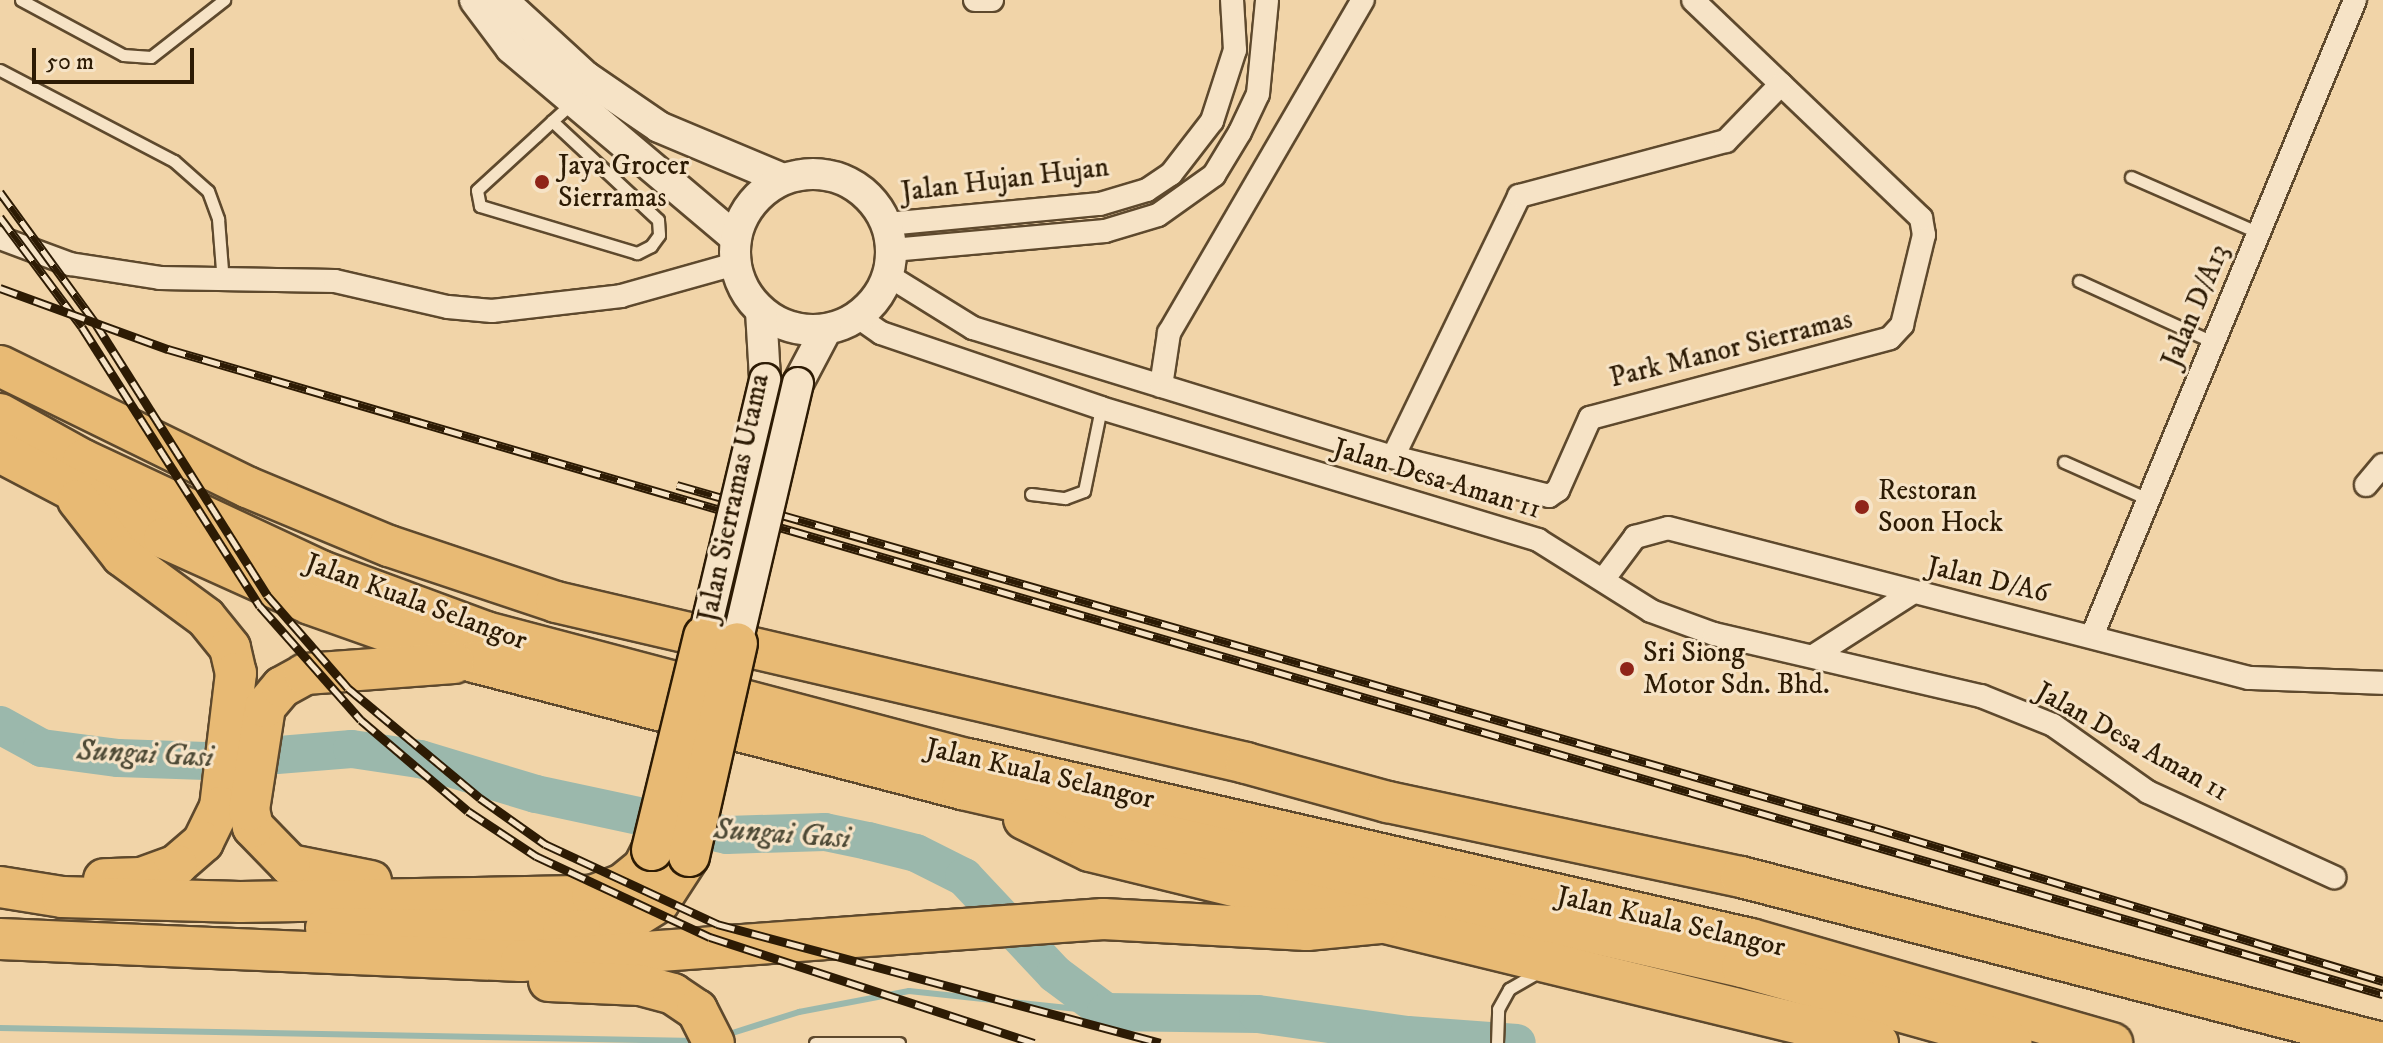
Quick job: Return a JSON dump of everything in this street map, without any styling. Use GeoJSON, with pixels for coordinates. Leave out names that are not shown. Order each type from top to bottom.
{"type":"FeatureCollection","features":[{"type":"Feature","properties":{"kind":"highway"},"geometry":{"type":"LineString","coordinates":[[0,366],[247,487],[389,546],[556,602],[1246,763],[1388,802],[1741,877],[2382,1043]]}},
{"type":"Feature","properties":{"kind":"highway","name":"Jalan Kuala Selangor"},"geometry":{"type":"LineString","coordinates":[[0,414],[83,460],[307,565],[486,632],[968,759],[1751,939],[2112,1043]]}},
{"type":"Feature","properties":{"kind":"highway","name":"Jalan Kuala Selangor"},"geometry":{"type":"LineString","coordinates":[[0,452],[69,489],[310,604],[474,662],[962,789],[1742,967],[2012,1043]]}},
{"type":"Feature","properties":{"kind":"highway"},"geometry":{"type":"LineString","coordinates":[[0,884],[141,878],[177,865],[234,808],[251,704],[230,648],[206,618],[122,556],[69,489]]}},
{"type":"Feature","properties":{"kind":"highway"},"geometry":{"type":"LineString","coordinates":[[0,922],[563,932],[619,927],[659,902],[720,640]]}},
{"type":"Feature","properties":{"kind":"highway"},"geometry":{"type":"LineString","coordinates":[[251,704],[282,687],[333,668],[474,662]]}},
{"type":"Feature","properties":{"kind":"highway"},"geometry":{"type":"LineString","coordinates":[[962,789],[1090,851],[1878,1043]]}},
{"type":"Feature","properties":{"kind":"highway"},"geometry":{"type":"LineString","coordinates":[[234,808],[290,865],[477,896]]}},
{"type":"Feature","properties":{"kind":"highway"},"geometry":{"type":"LineString","coordinates":[[0,884],[62,897],[240,902],[592,896],[623,884],[670,853]]}},
{"type":"Feature","properties":{"kind":"highway"},"geometry":{"type":"LineString","coordinates":[[0,939],[521,961],[1103,919],[1307,930],[1380,923]]}},
{"type":"Feature","properties":{"kind":"highway"},"geometry":{"type":"LineString","coordinates":[[1751,939],[1809,924],[1894,933],[2296,1043]]}},
{"type":"Feature","properties":{"kind":"highway"},"geometry":{"type":"LineString","coordinates":[[357,956],[437,978],[640,985],[673,994],[706,1027]]}},
{"type":"Feature","properties":{"kind":"street"},"geometry":{"type":"LineString","coordinates":[[475,0],[563,111],[735,251]]}},
{"type":"Feature","properties":{"kind":"street"},"geometry":{"type":"LineString","coordinates":[[502,0],[586,77],[659,127],[722,158],[783,179],[833,176],[856,186],[889,250],[877,299],[858,317],[826,330],[780,324],[761,311],[744,290],[735,251],[744,213],[761,193],[783,179]]}},
{"type":"Feature","properties":{"kind":"street"},"geometry":{"type":"LineString","coordinates":[[975,0],[992,0]]}},
{"type":"Feature","properties":{"kind":"street","name":"Jalan Hujan Hujan"},"geometry":{"type":"LineString","coordinates":[[889,250],[1100,204],[1147,190],[1171,174],[1212,121],[1235,50],[1232,0]]}},
{"type":"Feature","properties":{"kind":"street","name":"Jalan Hujan Hujan"},"geometry":{"type":"LineString","coordinates":[[889,250],[1105,231],[1169,208],[1214,175],[1258,94],[1267,0]]}},
{"type":"Feature","properties":{"kind":"street"},"geometry":{"type":"LineString","coordinates":[[1161,386],[1169,333],[1363,0]]}},
{"type":"Feature","properties":{"kind":"street","name":"Park Manor Sierramas"},"geometry":{"type":"LineString","coordinates":[[889,250],[973,328],[1393,457],[1549,496],[1558,490],[1590,418],[1897,333],[1924,235],[1921,218],[1693,0]]}},
{"type":"Feature","properties":{"kind":"street","name":"Jalan D/A13"},"geometry":{"type":"LineString","coordinates":[[2092,636],[2355,0]]}},
{"type":"Feature","properties":{"kind":"street"},"geometry":{"type":"LineString","coordinates":[[1393,457],[1519,196],[1726,141],[1781,84]]}},
{"type":"Feature","properties":{"kind":"street"},"geometry":{"type":"LineString","coordinates":[[0,238],[70,264],[223,282],[335,281],[448,307],[492,311],[621,296],[735,251]]}},
{"type":"Feature","properties":{"kind":"street","name":"Jalan Sierramas Utama"},"geometry":{"type":"LineString","coordinates":[[720,640],[765,379],[761,311]]}},
{"type":"Feature","properties":{"kind":"street","name":"Jalan Desa Aman 11"},"geometry":{"type":"LineString","coordinates":[[858,317],[881,333],[1101,408],[1538,540],[1651,611],[1689,625],[1981,696],[2053,725],[2148,792],[2334,877]]}},
{"type":"Feature","properties":{"kind":"street","name":"Jalan Sierramas Utama"},"geometry":{"type":"LineString","coordinates":[[720,640],[798,383],[826,330]]}},
{"type":"Feature","properties":{"kind":"street"},"geometry":{"type":"LineString","coordinates":[[2366,485],[2383,465]]}},
{"type":"Feature","properties":{"kind":"street","name":"Jalan D/A6"},"geometry":{"type":"LineString","coordinates":[[1603,580],[1635,537],[1668,528],[2249,678],[2383,683]]}},
{"type":"Feature","properties":{"kind":"street"},"geometry":{"type":"LineString","coordinates":[[1815,655],[1912,593]]}},
{"type":"Feature","properties":{"kind":"lane"},"geometry":{"type":"LineString","coordinates":[[21,0],[123,55],[151,57],[224,0]]}},
{"type":"Feature","properties":{"kind":"lane"},"geometry":{"type":"LineString","coordinates":[[0,70],[174,161],[208,191],[218,219],[223,282]]}},
{"type":"Feature","properties":{"kind":"lane"},"geometry":{"type":"LineString","coordinates":[[563,111],[658,220],[659,235],[651,246],[637,253],[480,206],[477,190],[563,111]]}},
{"type":"Feature","properties":{"kind":"lane"},"geometry":{"type":"LineString","coordinates":[[2131,177],[2259,233]]}},
{"type":"Feature","properties":{"kind":"lane"},"geometry":{"type":"LineString","coordinates":[[2079,281],[2213,342]]}},
{"type":"Feature","properties":{"kind":"lane"},"geometry":{"type":"LineString","coordinates":[[1031,494],[1065,498],[1084,491],[1101,408]]}},
{"type":"Feature","properties":{"kind":"lane"},"geometry":{"type":"LineString","coordinates":[[2064,462],[2148,499]]}},
{"type":"Feature","properties":{"kind":"lane"},"geometry":{"type":"LineString","coordinates":[[1497,1043],[1498,1009],[1509,989],[1526,976],[1574,969]]}},
{"type":"Feature","properties":{"kind":"lane"},"geometry":{"type":"LineString","coordinates":[[815,1043],[899,1043]]}},
{"type":"Feature","properties":{"kind":"waterway","name":"Sungai Gasi"},"geometry":{"type":"LineString","coordinates":[[0,725],[42,748],[118,758],[206,761],[352,749],[420,759],[536,794],[727,835],[825,832],[868,841],[916,853],[964,877],[1055,974],[1106,1012],[1258,1014],[1408,1035],[1517,1043]]}},
{"type":"Feature","properties":{"kind":"waterway"},"geometry":{"type":"LineString","coordinates":[[726,1035],[799,1012],[909,991],[1106,1012]]}},
{"type":"Feature","properties":{"kind":"waterway"},"geometry":{"type":"LineString","coordinates":[[0,1028],[696,1041]]}},
{"type":"Feature","properties":{"kind":"railway"},"geometry":{"type":"LineString","coordinates":[[0,192],[94,321],[267,595],[348,688],[480,798],[545,844],[717,924],[1160,1043]]}},
{"type":"Feature","properties":{"kind":"railway"},"geometry":{"type":"LineString","coordinates":[[0,217],[82,327],[260,606],[361,720],[468,811],[536,856],[710,937],[1034,1043]]}},
{"type":"Feature","properties":{"kind":"railway"},"geometry":{"type":"LineString","coordinates":[[0,288],[168,349],[2383,994]]}},
{"type":"Feature","properties":{"kind":"railway"},"geometry":{"type":"LineString","coordinates":[[677,485],[1875,828],[2383,981]]}},
{"type":"Feature","properties":{"kind":"place","name":"Jaya Grocer Sierramas"},"geometry":{"type":"Point","coordinates":[542,182]}},
{"type":"Feature","properties":{"kind":"place","name":"Restoran Soon Hock"},"geometry":{"type":"Point","coordinates":[1862,507]}},
{"type":"Feature","properties":{"kind":"place","name":"Sri Siong Motor Sdn. Bhd."},"geometry":{"type":"Point","coordinates":[1627,669]}}]}
